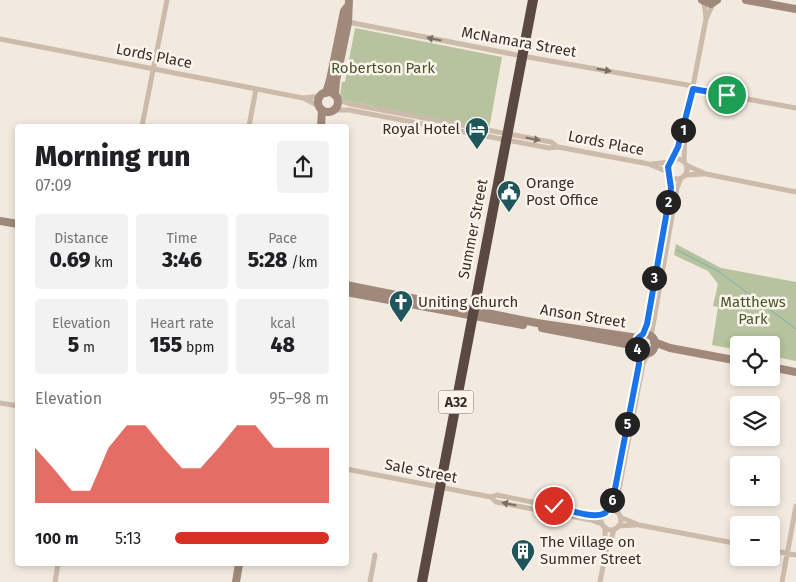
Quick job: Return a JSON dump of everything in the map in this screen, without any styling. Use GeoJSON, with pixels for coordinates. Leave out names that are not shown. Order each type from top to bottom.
{"type":"FeatureCollection","features":[{"type":"Feature","properties":{"kind":"highway","name":"Summer Street"},"geometry":{"type":"LineString","coordinates":[[519,56],[527,0]]}},
{"type":"Feature","properties":{"kind":"highway","name":"Summer Street"},"geometry":{"type":"LineString","coordinates":[[422,582],[437,487],[503,136],[519,56],[533,0]]}},
{"type":"Feature","properties":{"kind":"highway","name":"Summer Street"},"geometry":{"type":"LineString","coordinates":[[416,582],[437,487]]}},
{"type":"Feature","properties":{"kind":"street"},"geometry":{"type":"LineString","coordinates":[[142,124],[167,0]]}},
{"type":"Feature","properties":{"kind":"street"},"geometry":{"type":"LineString","coordinates":[[746,0],[796,9]]}},
{"type":"Feature","properties":{"kind":"street"},"geometry":{"type":"LineString","coordinates":[[648,342],[647,324],[671,188],[669,174],[686,122],[693,88],[706,19],[703,1],[717,1]]}},
{"type":"Feature","properties":{"kind":"street"},"geometry":{"type":"LineString","coordinates":[[706,19],[717,1]]}},
{"type":"Feature","properties":{"kind":"street"},"geometry":{"type":"LineString","coordinates":[[327,124],[337,97],[336,81],[348,3]]}},
{"type":"Feature","properties":{"kind":"street"},"geometry":{"type":"LineString","coordinates":[[321,124],[323,94],[330,80],[346,19]]}},
{"type":"Feature","properties":{"kind":"street","name":"McNamara Street"},"geometry":{"type":"LineString","coordinates":[[346,19],[519,56],[796,108]]}},
{"type":"Feature","properties":{"kind":"street","name":"Lords Place"},"geometry":{"type":"LineString","coordinates":[[0,39],[303,98],[321,108]]}},
{"type":"Feature","properties":{"kind":"street"},"geometry":{"type":"LineString","coordinates":[[249,124],[256,89]]}},
{"type":"Feature","properties":{"kind":"street"},"geometry":{"type":"LineString","coordinates":[[323,94],[337,97]]}},
{"type":"Feature","properties":{"kind":"street","name":"Lords Place"},"geometry":{"type":"LineString","coordinates":[[303,98],[323,94]]}},
{"type":"Feature","properties":{"kind":"street","name":"Lords Place"},"geometry":{"type":"LineString","coordinates":[[337,97],[350,104],[503,136],[549,148],[558,147],[649,164],[675,178],[683,176]]}},
{"type":"Feature","properties":{"kind":"street"},"geometry":{"type":"LineString","coordinates":[[321,108],[333,111]]}},
{"type":"Feature","properties":{"kind":"street","name":"Lords Place"},"geometry":{"type":"LineString","coordinates":[[333,111],[348,110],[503,136]]}},
{"type":"Feature","properties":{"kind":"street"},"geometry":{"type":"LineString","coordinates":[[600,582],[607,546],[610,544],[619,515],[617,500],[677,188],[683,176],[686,122]]}},
{"type":"Feature","properties":{"kind":"street","name":"Lords Place"},"geometry":{"type":"LineString","coordinates":[[649,164],[672,161],[685,163]]}},
{"type":"Feature","properties":{"kind":"street"},"geometry":{"type":"LineString","coordinates":[[685,163],[706,174]]}},
{"type":"Feature","properties":{"kind":"street"},"geometry":{"type":"LineString","coordinates":[[683,176],[706,174],[796,192]]}},
{"type":"Feature","properties":{"kind":"street"},"geometry":{"type":"LineString","coordinates":[[0,221],[15,224]]}},
{"type":"Feature","properties":{"kind":"street","name":"Anson Street"},"geometry":{"type":"LineString","coordinates":[[349,286],[637,349],[648,342]]}},
{"type":"Feature","properties":{"kind":"street","name":"Anson Street"},"geometry":{"type":"LineString","coordinates":[[349,292],[648,342],[730,359]]}},
{"type":"Feature","properties":{"kind":"street"},"geometry":{"type":"LineString","coordinates":[[607,546],[605,544],[604,526],[606,512],[613,499],[639,364],[637,349],[648,342]]}},
{"type":"Feature","properties":{"kind":"street"},"geometry":{"type":"LineString","coordinates":[[780,369],[796,372]]}},
{"type":"Feature","properties":{"kind":"street"},"geometry":{"type":"LineString","coordinates":[[0,403],[15,406]]}},
{"type":"Feature","properties":{"kind":"street","name":"Sale Street"},"geometry":{"type":"LineString","coordinates":[[349,471],[491,497],[496,495],[592,514],[606,512],[619,515]]}},
{"type":"Feature","properties":{"kind":"street","name":"Sale Street"},"geometry":{"type":"LineString","coordinates":[[491,497],[496,502],[591,520],[604,526],[616,528]]}},
{"type":"Feature","properties":{"kind":"street"},"geometry":{"type":"LineString","coordinates":[[782,582],[796,506]]}},
{"type":"Feature","properties":{"kind":"street"},"geometry":{"type":"LineString","coordinates":[[619,515],[639,525],[730,542]]}},
{"type":"Feature","properties":{"kind":"street"},"geometry":{"type":"LineString","coordinates":[[616,528],[639,525]]}},
{"type":"Feature","properties":{"kind":"street"},"geometry":{"type":"LineString","coordinates":[[780,552],[796,555]]}},
{"type":"Feature","properties":{"kind":"street"},"geometry":{"type":"LineString","coordinates":[[370,582],[375,555]]}},
{"type":"Feature","properties":{"kind":"street"},"geometry":{"type":"LineString","coordinates":[[55,582],[58,566]]}},
{"type":"Feature","properties":{"kind":"street"},"geometry":{"type":"LineString","coordinates":[[236,582],[239,566]]}},
{"type":"Feature","properties":{"kind":"green space","name":"Robertson Park"},"geometry":{"type":"Polygon","coordinates":[[[355,28],[502,57],[489,129],[343,100],[340,96],[342,82],[345,82],[355,28]]]}},
{"type":"Feature","properties":{"kind":"green space","name":"Matthews Park"},"geometry":{"type":"Polygon","coordinates":[[[676,244],[721,268],[796,282],[796,361],[780,358],[780,336],[730,336],[730,348],[712,345],[718,307],[713,306],[718,284],[708,271],[674,255],[676,244]]]}},
{"type":"Feature","properties":{"kind":"waterway"},"geometry":{"type":"LineString","coordinates":[[677,250],[718,271],[796,329]]}},
{"type":"Feature","properties":{"kind":"place","name":"Royal Hotel"},"geometry":{"type":"Point","coordinates":[477,150]}},
{"type":"Feature","properties":{"kind":"place","name":"Orange Post Office"},"geometry":{"type":"Point","coordinates":[509,213]}},
{"type":"Feature","properties":{"kind":"place","name":"Uniting Church"},"geometry":{"type":"Point","coordinates":[401,323]}},
{"type":"Feature","properties":{"kind":"place","name":"The Village on Summer Street"},"geometry":{"type":"Point","coordinates":[523,572]}},
{"type":"Feature","properties":{"kind":"route"},"geometry":{"type":"LineString","coordinates":[[554,506],[592,514],[604,514],[608,511],[613,499],[639,364],[639,351],[636,346],[636,340],[643,334],[647,324],[659,246],[671,188],[668,167],[670,162],[674,160],[686,122],[693,89],[727,95]]}}]}
